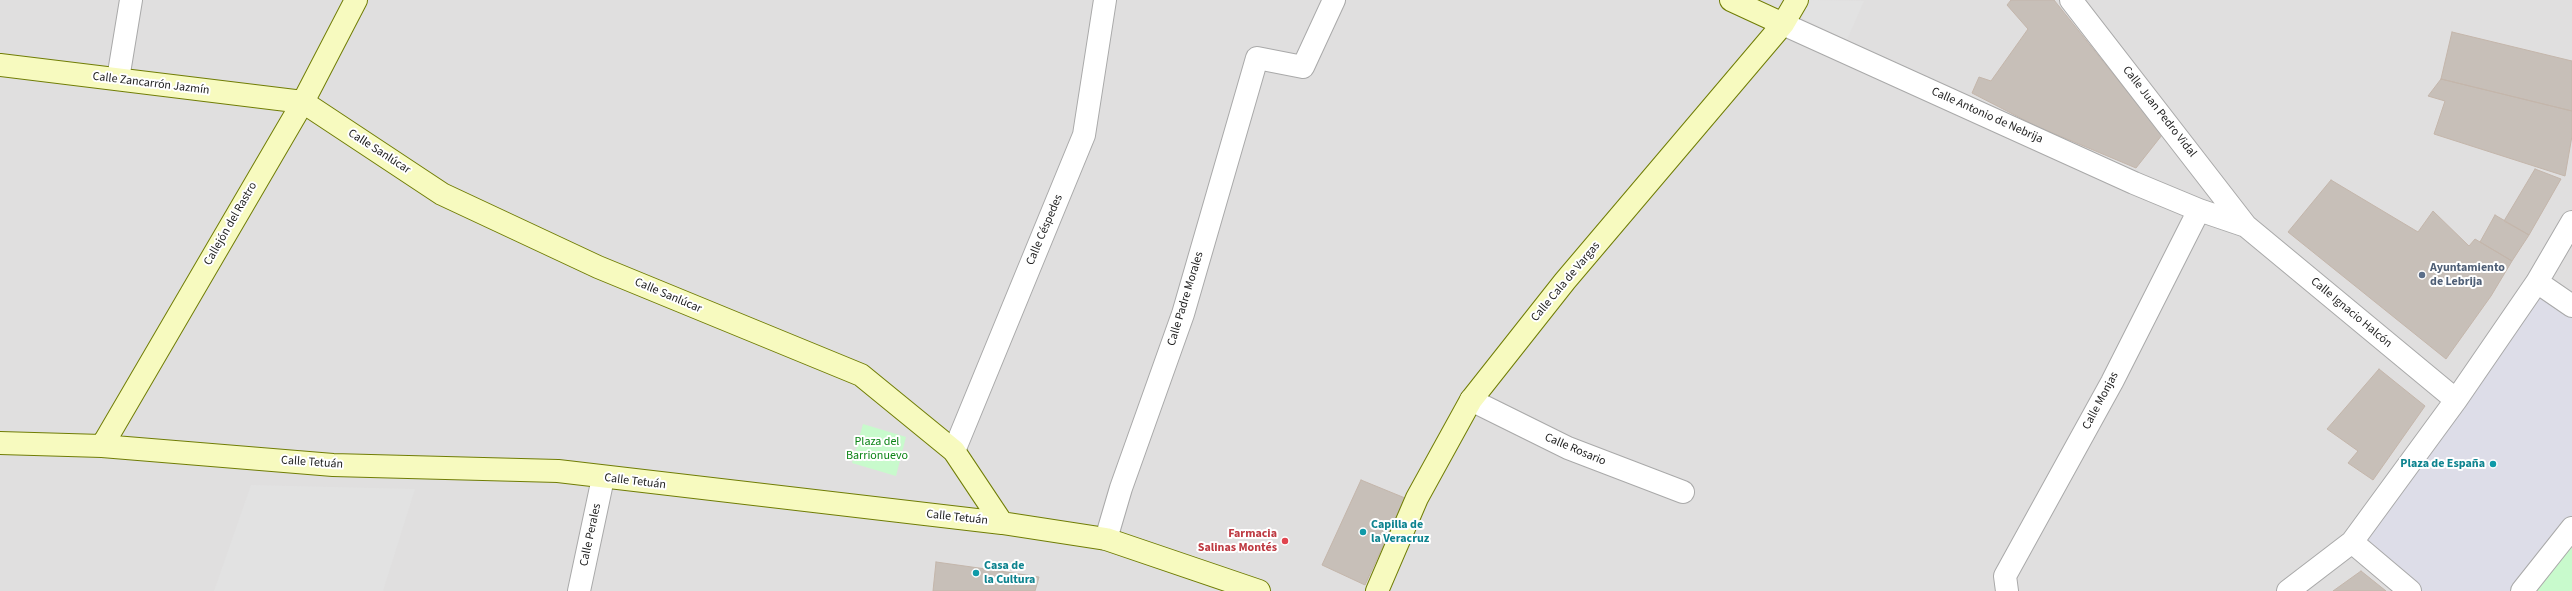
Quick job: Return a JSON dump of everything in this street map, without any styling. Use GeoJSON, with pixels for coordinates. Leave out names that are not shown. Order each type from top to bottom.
{"type":"FeatureCollection","features":[{"type":"Feature","properties":{"kind":"street"},"geometry":{"type":"LineString","coordinates":[[118,79],[131,0]]}},
{"type":"Feature","properties":{"kind":"street","name":"Callejón del Rastro"},"geometry":{"type":"LineString","coordinates":[[102,446],[302,102],[356,0]]}},
{"type":"Feature","properties":{"kind":"street","name":"Calle Céspedes"},"geometry":{"type":"LineString","coordinates":[[954,451],[1084,135],[1105,0]]}},
{"type":"Feature","properties":{"kind":"street","name":"Calle Padre Morales"},"geometry":{"type":"LineString","coordinates":[[1106,538],[1120,488],[1183,314],[1257,58],[1303,67],[1334,0]]}},
{"type":"Feature","properties":{"kind":"street","name":"Calle Antonio de Nebrija"},"geometry":{"type":"LineString","coordinates":[[1731,0],[2199,210],[2246,226]]}},
{"type":"Feature","properties":{"kind":"street","name":"Calle Cala de Vargas"},"geometry":{"type":"LineString","coordinates":[[1377,591],[1416,498],[1470,400],[1565,281],[1783,24],[1797,0]]}},
{"type":"Feature","properties":{"kind":"street","name":"Calle Juan Pedro Vidal"},"geometry":{"type":"LineString","coordinates":[[2071,0],[2246,226]]}},
{"type":"Feature","properties":{"kind":"street","name":"Calle Zancarrón Jazmín"},"geometry":{"type":"LineString","coordinates":[[0,65],[302,102]]}},
{"type":"Feature","properties":{"kind":"street","name":"Calle Sanlúcar"},"geometry":{"type":"LineString","coordinates":[[302,102],[442,194],[598,266],[861,375],[954,451],[1002,524]]}},
{"type":"Feature","properties":{"kind":"street","name":"Calle Monjas"},"geometry":{"type":"LineString","coordinates":[[2007,591],[2005,576],[2112,382],[2199,210]]}},
{"type":"Feature","properties":{"kind":"street"},"geometry":{"type":"LineString","coordinates":[[2288,591],[2352,542],[2456,400],[2537,282],[2572,222]]}},
{"type":"Feature","properties":{"kind":"street","name":"Calle Ignacio Halcón"},"geometry":{"type":"LineString","coordinates":[[2246,226],[2456,400]]}},
{"type":"Feature","properties":{"kind":"street"},"geometry":{"type":"LineString","coordinates":[[2537,282],[2572,306]]}},
{"type":"Feature","properties":{"kind":"street","name":"Calle Rosario"},"geometry":{"type":"LineString","coordinates":[[1470,400],[1568,448],[1683,492]]}},
{"type":"Feature","properties":{"kind":"street","name":"Calle Tetuán"},"geometry":{"type":"LineString","coordinates":[[0,443],[102,446],[333,466],[558,471],[603,478],[1002,524],[1106,538],[1260,591]]}},
{"type":"Feature","properties":{"kind":"street","name":"Calle Perales"},"geometry":{"type":"LineString","coordinates":[[579,591],[603,478]]}},
{"type":"Feature","properties":{"kind":"street"},"geometry":{"type":"LineString","coordinates":[[2522,591],[2572,528]]}},
{"type":"Feature","properties":{"kind":"street"},"geometry":{"type":"LineString","coordinates":[[2352,542],[2410,591]]}},
{"type":"Feature","properties":{"kind":"shaded area"},"geometry":{"type":"Polygon","coordinates":[[[0,0],[2572,0],[2572,591],[0,591],[0,0]]]}},
{"type":"Feature","properties":{"kind":"shaded area"},"geometry":{"type":"Polygon","coordinates":[[[1810,0],[1864,1],[1847,40],[1802,18],[1810,0]]]}},
{"type":"Feature","properties":{"kind":"shaded area","name":"Plaza de España"},"geometry":{"type":"Polygon","coordinates":[[[2537,282],[2572,306],[2572,528],[2522,591],[2414,591],[2361,543],[2537,282]]]}},
{"type":"Feature","properties":{"kind":"shaded area"},"geometry":{"type":"Polygon","coordinates":[[[251,485],[415,489],[383,591],[214,591],[251,485]]]}},
{"type":"Feature","properties":{"kind":"green space","name":"Plaza del Barrionuevo"},"geometry":{"type":"Polygon","coordinates":[[[863,424],[906,437],[896,476],[852,463],[863,424]]]}},
{"type":"Feature","properties":{"kind":"green space"},"geometry":{"type":"Polygon","coordinates":[[[2572,532],[2572,591],[2526,591],[2572,532]]]}},
{"type":"Feature","properties":{"kind":"building"},"geometry":{"type":"Polygon","coordinates":[[[2011,0],[2054,0],[2162,135],[2136,168],[2036,126],[1972,93],[1979,77],[1991,81],[2028,29],[2007,5],[2011,0]]]}},
{"type":"Feature","properties":{"kind":"building"},"geometry":{"type":"Polygon","coordinates":[[[2452,32],[2572,61],[2572,111],[2441,79],[2452,32]]]}},
{"type":"Feature","properties":{"kind":"building"},"geometry":{"type":"Polygon","coordinates":[[[2441,79],[2572,111],[2572,136],[2565,176],[2434,134],[2445,101],[2428,96],[2441,79]]]}},
{"type":"Feature","properties":{"kind":"building"},"geometry":{"type":"Polygon","coordinates":[[[2535,169],[2561,179],[2529,235],[2504,221],[2535,169]]]}},
{"type":"Feature","properties":{"kind":"building","name":"Ayuntamiento de Lebrija"},"geometry":{"type":"Polygon","coordinates":[[[2331,180],[2418,232],[2433,211],[2469,246],[2475,239],[2512,261],[2491,296],[2446,359],[2288,232],[2331,180]]]}},
{"type":"Feature","properties":{"kind":"building"},"geometry":{"type":"Polygon","coordinates":[[[2495,215],[2529,235],[2512,261],[2480,242],[2495,215]]]}},
{"type":"Feature","properties":{"kind":"building"},"geometry":{"type":"Polygon","coordinates":[[[2379,369],[2425,406],[2373,480],[2348,463],[2358,451],[2327,429],[2379,369]]]}},
{"type":"Feature","properties":{"kind":"building","name":"Capilla de la Veracruz"},"geometry":{"type":"Polygon","coordinates":[[[1361,480],[1405,498],[1365,585],[1322,565],[1361,480]]]}},
{"type":"Feature","properties":{"kind":"building","name":"Casa de la Cultura"},"geometry":{"type":"Polygon","coordinates":[[[936,562],[1039,577],[1035,591],[933,591],[936,562]]]}},
{"type":"Feature","properties":{"kind":"building"},"geometry":{"type":"Polygon","coordinates":[[[2361,571],[2386,591],[2333,591],[2361,571]]]}},
{"type":"Feature","properties":{"kind":"place","name":"Ayuntamiento de Lebrija"},"geometry":{"type":"Point","coordinates":[2422,275]}},
{"type":"Feature","properties":{"kind":"place","name":"Plaza de España"},"geometry":{"type":"Point","coordinates":[2493,464]}},
{"type":"Feature","properties":{"kind":"place","name":"Capilla de la Veracruz"},"geometry":{"type":"Point","coordinates":[1363,532]}},
{"type":"Feature","properties":{"kind":"place","name":"Farmacia Salinas Montés"},"geometry":{"type":"Point","coordinates":[1285,541]}},
{"type":"Feature","properties":{"kind":"place","name":"Casa de la Cultura"},"geometry":{"type":"Point","coordinates":[976,573]}}]}
